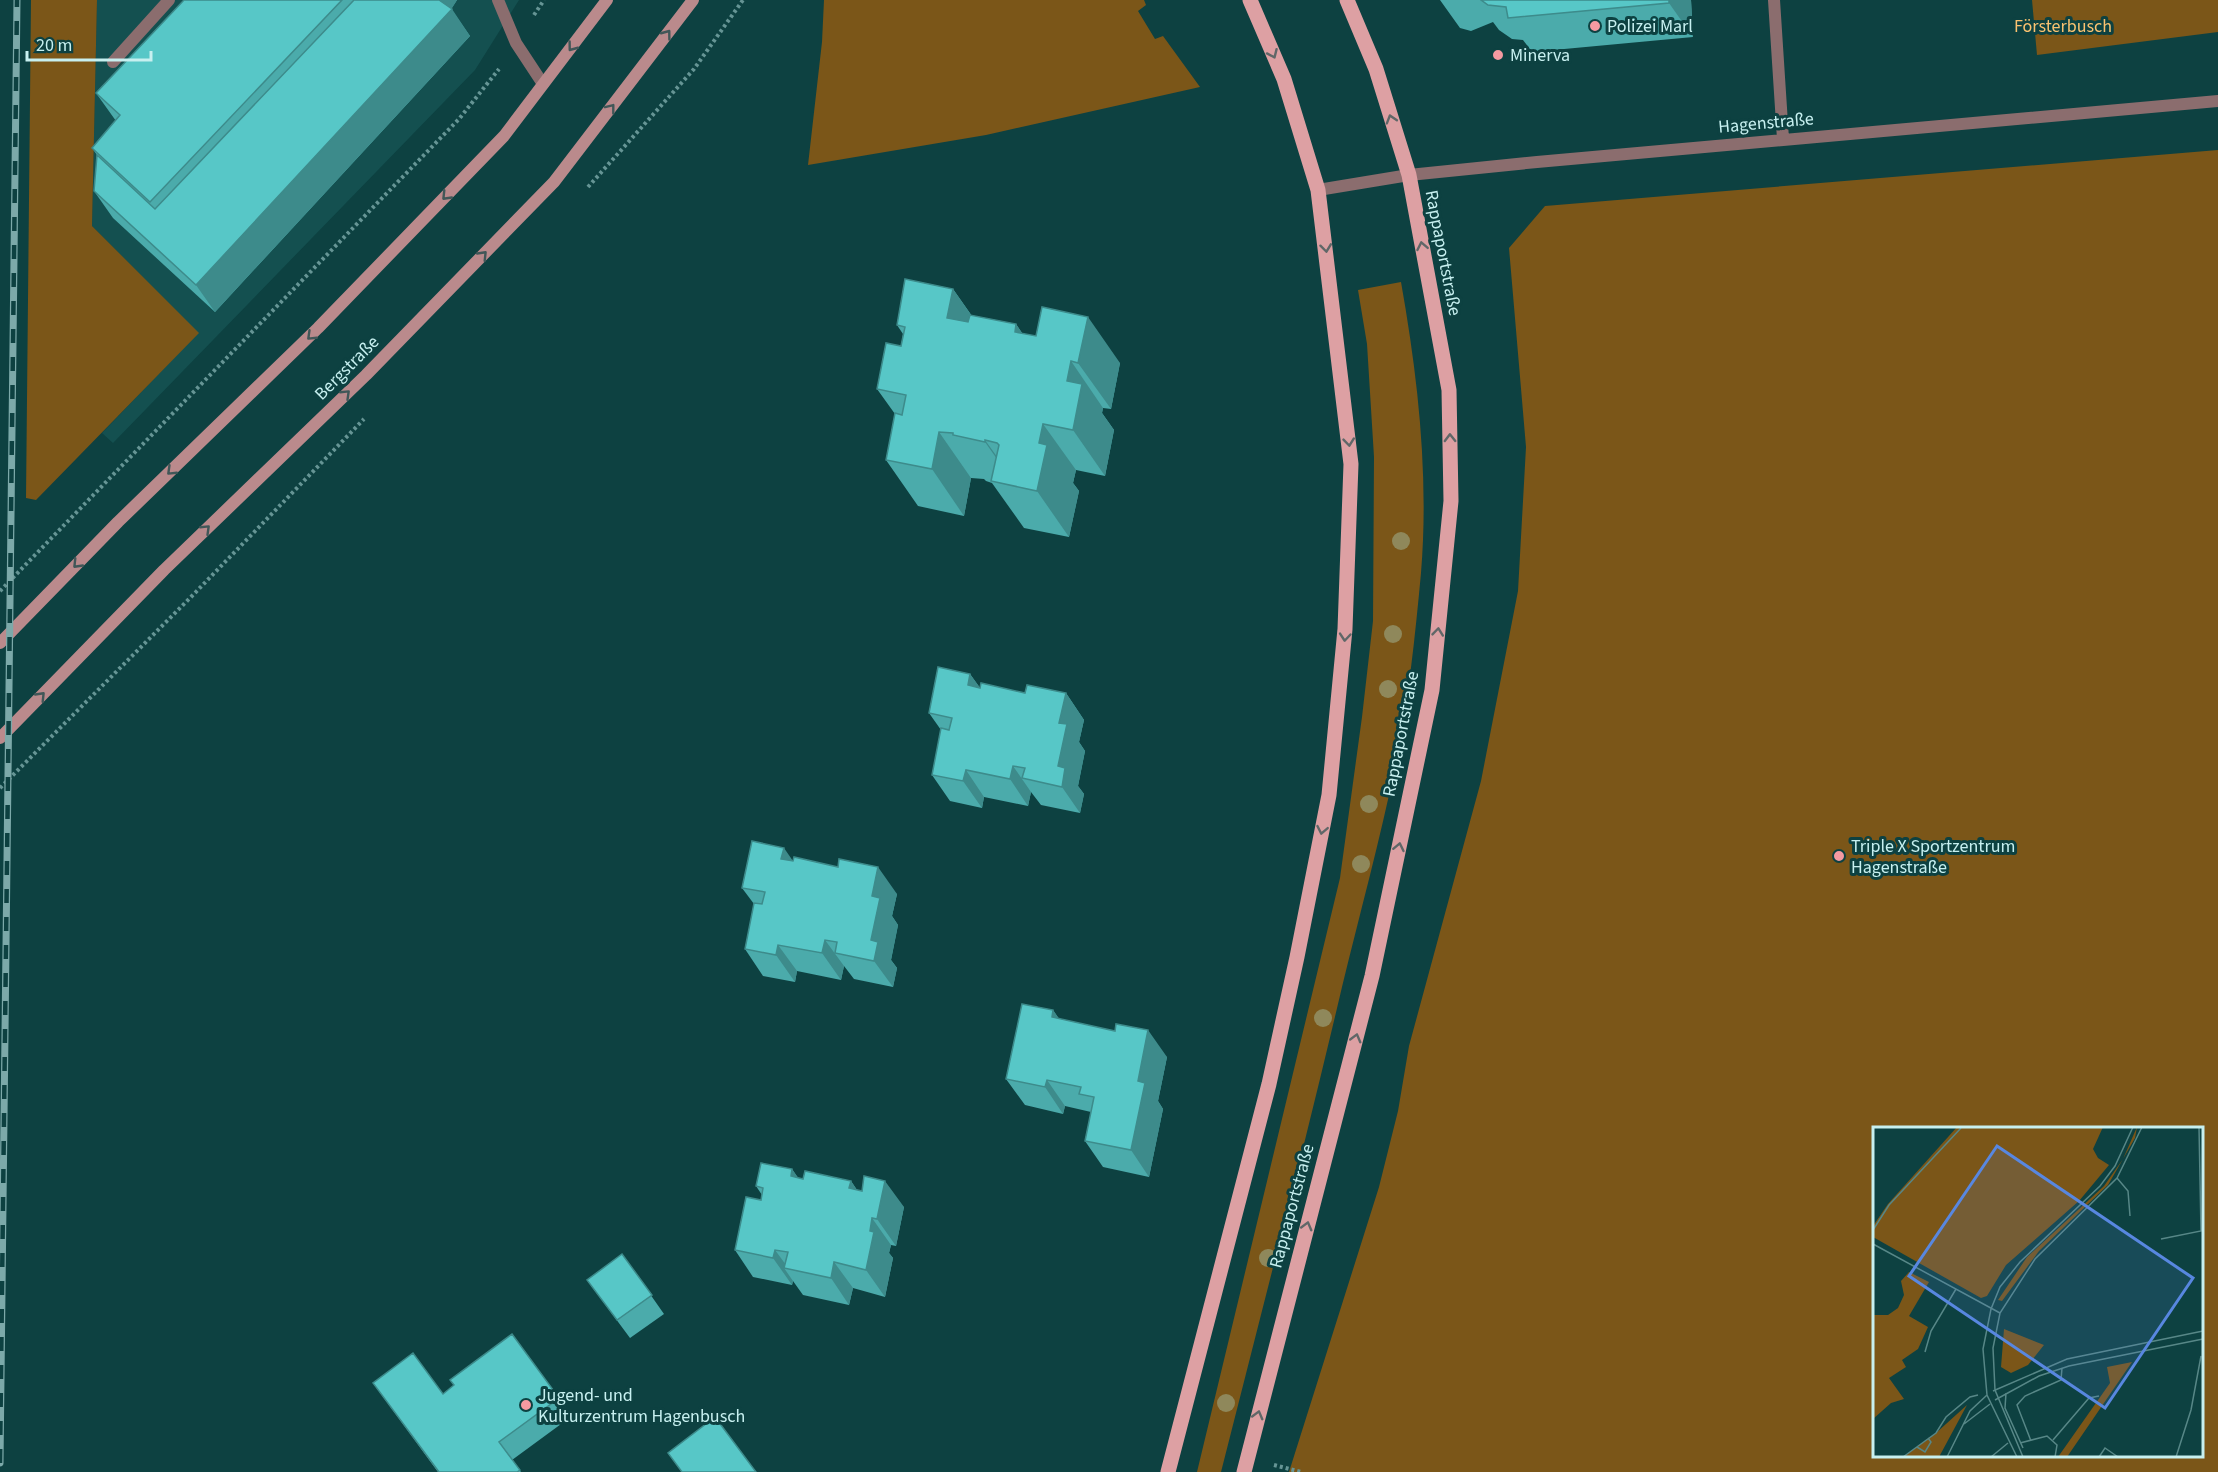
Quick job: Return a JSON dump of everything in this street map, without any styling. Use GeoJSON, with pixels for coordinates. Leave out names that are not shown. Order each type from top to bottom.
{"type":"FeatureCollection","features":[{"type":"Feature","properties":{"kind":"main road"},"geometry":{"type":"LineString","coordinates":[[0,643],[118,522],[326,320],[504,136],[607,0]]}},
{"type":"Feature","properties":{"kind":"main road","name":"Bergstraße"},"geometry":{"type":"LineString","coordinates":[[0,738],[164,570],[366,375],[554,182],[693,0]]}},
{"type":"Feature","properties":{"kind":"main road"},"geometry":{"type":"LineString","coordinates":[[1168,1472],[1269,1084],[1298,957],[1329,795],[1346,629],[1351,464],[1318,190],[1284,79],[1250,0]]}},
{"type":"Feature","properties":{"kind":"main road","name":"Rappaportstraße"},"geometry":{"type":"LineString","coordinates":[[1244,1472],[1372,976],[1432,690],[1451,501],[1449,390],[1408,175],[1376,69],[1347,0]]}},
{"type":"Feature","properties":{"kind":"street"},"geometry":{"type":"LineString","coordinates":[[113,62],[169,0]]}},
{"type":"Feature","properties":{"kind":"street"},"geometry":{"type":"LineString","coordinates":[[498,0],[516,43],[543,84]]}},
{"type":"Feature","properties":{"kind":"street"},"geometry":{"type":"LineString","coordinates":[[1774,0],[1783,140]]}},
{"type":"Feature","properties":{"kind":"street","name":"Hagenstraße"},"geometry":{"type":"LineString","coordinates":[[1318,190],[1408,175],[2218,101]]}},
{"type":"Feature","properties":{"kind":"path"},"geometry":{"type":"LineString","coordinates":[[0,591],[459,119],[503,64],[544,0]]}},
{"type":"Feature","properties":{"kind":"path"},"geometry":{"type":"LineString","coordinates":[[0,788],[191,597]]}},
{"type":"Feature","properties":{"kind":"shaded area"},"geometry":{"type":"Polygon","coordinates":[[[97,0],[519,0],[475,70],[113,443],[102,433],[198,333],[92,226],[97,0]]]}},
{"type":"Feature","properties":{"kind":"green space"},"geometry":{"type":"Polygon","coordinates":[[[31,0],[97,0],[92,226],[199,333],[36,500],[26,498],[31,0]]]}},
{"type":"Feature","properties":{"kind":"green space"},"geometry":{"type":"Polygon","coordinates":[[[824,0],[1144,0],[1146,5],[1138,11],[1155,39],[1163,36],[1200,87],[986,135],[808,165],[822,42],[824,0]]]}},
{"type":"Feature","properties":{"kind":"green space","name":"Försterbusch"},"geometry":{"type":"Polygon","coordinates":[[[2032,0],[2218,0],[2218,32],[2037,55],[2032,0]]]}},
{"type":"Feature","properties":{"kind":"green space","name":"Triple X Sportzentrum Hagenstraße"},"geometry":{"type":"Polygon","coordinates":[[[2218,150],[2218,1472],[1289,1472],[1379,1187],[1398,1111],[1409,1046],[1481,781],[1518,591],[1526,447],[1509,248],[1545,206],[2218,150]]]}},
{"type":"Feature","properties":{"kind":"green space"},"geometry":{"type":"Polygon","coordinates":[[[1401,282],[1417,391],[1424,500],[1419,597],[1400,743],[1298,1169],[1221,1472],[1197,1472],[1340,878],[1362,717],[1373,621],[1374,457],[1367,344],[1358,290],[1401,282]]]}},
{"type":"Feature","properties":{"kind":"building"},"geometry":{"type":"Polygon","coordinates":[[[184,0],[342,0],[150,202],[92,148],[120,115],[96,93],[184,0]]]}},
{"type":"Feature","properties":{"kind":"building"},"geometry":{"type":"Polygon","coordinates":[[[354,0],[439,0],[452,9],[196,285],[94,191],[97,155],[155,209],[354,0]]]}},
{"type":"Feature","properties":{"kind":"building"},"geometry":{"type":"Polygon","coordinates":[[[1481,0],[1669,0],[1669,3],[1508,18],[1506,7],[1488,5],[1481,0]]]}},
{"type":"Feature","properties":{"kind":"building"},"geometry":{"type":"Polygon","coordinates":[[[905,279],[953,289],[947,318],[968,322],[970,315],[1016,324],[1015,332],[1036,336],[1042,307],[1088,317],[1078,363],[1071,361],[1067,381],[1082,384],[1073,430],[1043,424],[1039,443],[1047,445],[1037,491],[991,481],[999,445],[985,440],[985,442],[953,435],[953,433],[939,432],[932,469],[886,460],[895,413],[902,415],[906,395],[877,389],[886,343],[901,346],[905,327],[897,325],[905,279]]]}},
{"type":"Feature","properties":{"kind":"building"},"geometry":{"type":"Polygon","coordinates":[[[938,667],[970,674],[968,685],[980,688],[981,683],[1025,693],[1027,685],[1066,693],[1059,723],[1067,724],[1058,766],[1065,768],[1062,787],[1022,778],[1025,768],[1013,766],[1010,779],[966,770],[963,781],[932,775],[941,728],[949,730],[952,718],[929,713],[938,667]]]}},
{"type":"Feature","properties":{"kind":"building"},"geometry":{"type":"Polygon","coordinates":[[[752,841],[784,848],[781,859],[793,861],[794,857],[838,867],[839,859],[878,867],[872,896],[880,898],[871,940],[878,942],[874,961],[835,953],[837,942],[825,940],[822,953],[778,945],[776,955],[745,949],[754,903],[762,904],[765,892],[742,888],[752,841]]]}},
{"type":"Feature","properties":{"kind":"building"},"geometry":{"type":"Polygon","coordinates":[[[1022,1004],[1053,1010],[1052,1017],[1115,1031],[1116,1024],[1148,1030],[1138,1081],[1145,1083],[1131,1150],[1085,1141],[1094,1097],[1079,1094],[1081,1087],[1047,1080],[1045,1087],[1006,1079],[1022,1004]]]}},
{"type":"Feature","properties":{"kind":"building"},"geometry":{"type":"Polygon","coordinates":[[[761,1163],[792,1169],[791,1176],[803,1179],[805,1171],[851,1181],[849,1188],[862,1191],[864,1176],[885,1181],[877,1219],[872,1218],[870,1231],[874,1232],[866,1270],[834,1262],[831,1278],[784,1268],[788,1252],[775,1250],[773,1258],[735,1250],[746,1197],[761,1200],[763,1188],[756,1186],[761,1163]]]}},
{"type":"Feature","properties":{"kind":"building"},"geometry":{"type":"Polygon","coordinates":[[[622,1254],[652,1295],[617,1320],[587,1280],[622,1254]]]}},
{"type":"Feature","properties":{"kind":"building"},"geometry":{"type":"Polygon","coordinates":[[[512,1334],[559,1398],[499,1442],[520,1470],[517,1472],[439,1472],[373,1383],[413,1353],[443,1394],[454,1385],[450,1380],[512,1334]]]}},
{"type":"Feature","properties":{"kind":"building"},"geometry":{"type":"Polygon","coordinates":[[[715,1417],[756,1472],[682,1472],[668,1453],[715,1417]]]}},
{"type":"Feature","properties":{"kind":"railway"},"geometry":{"type":"LineString","coordinates":[[0,1463],[17,0]]}},
{"type":"Feature","properties":{"kind":"place","name":"Polizei Marl"},"geometry":{"type":"Point","coordinates":[1595,26]}},
{"type":"Feature","properties":{"kind":"place","name":"Minerva"},"geometry":{"type":"Point","coordinates":[1498,55]}},
{"type":"Feature","properties":{"kind":"place","name":"Triple X Sportzentrum Hagenstraße"},"geometry":{"type":"Point","coordinates":[1839,856]}},
{"type":"Feature","properties":{"kind":"place","name":"Jugend- und Kulturzentrum Hagenbusch"},"geometry":{"type":"Point","coordinates":[526,1405]}}]}
